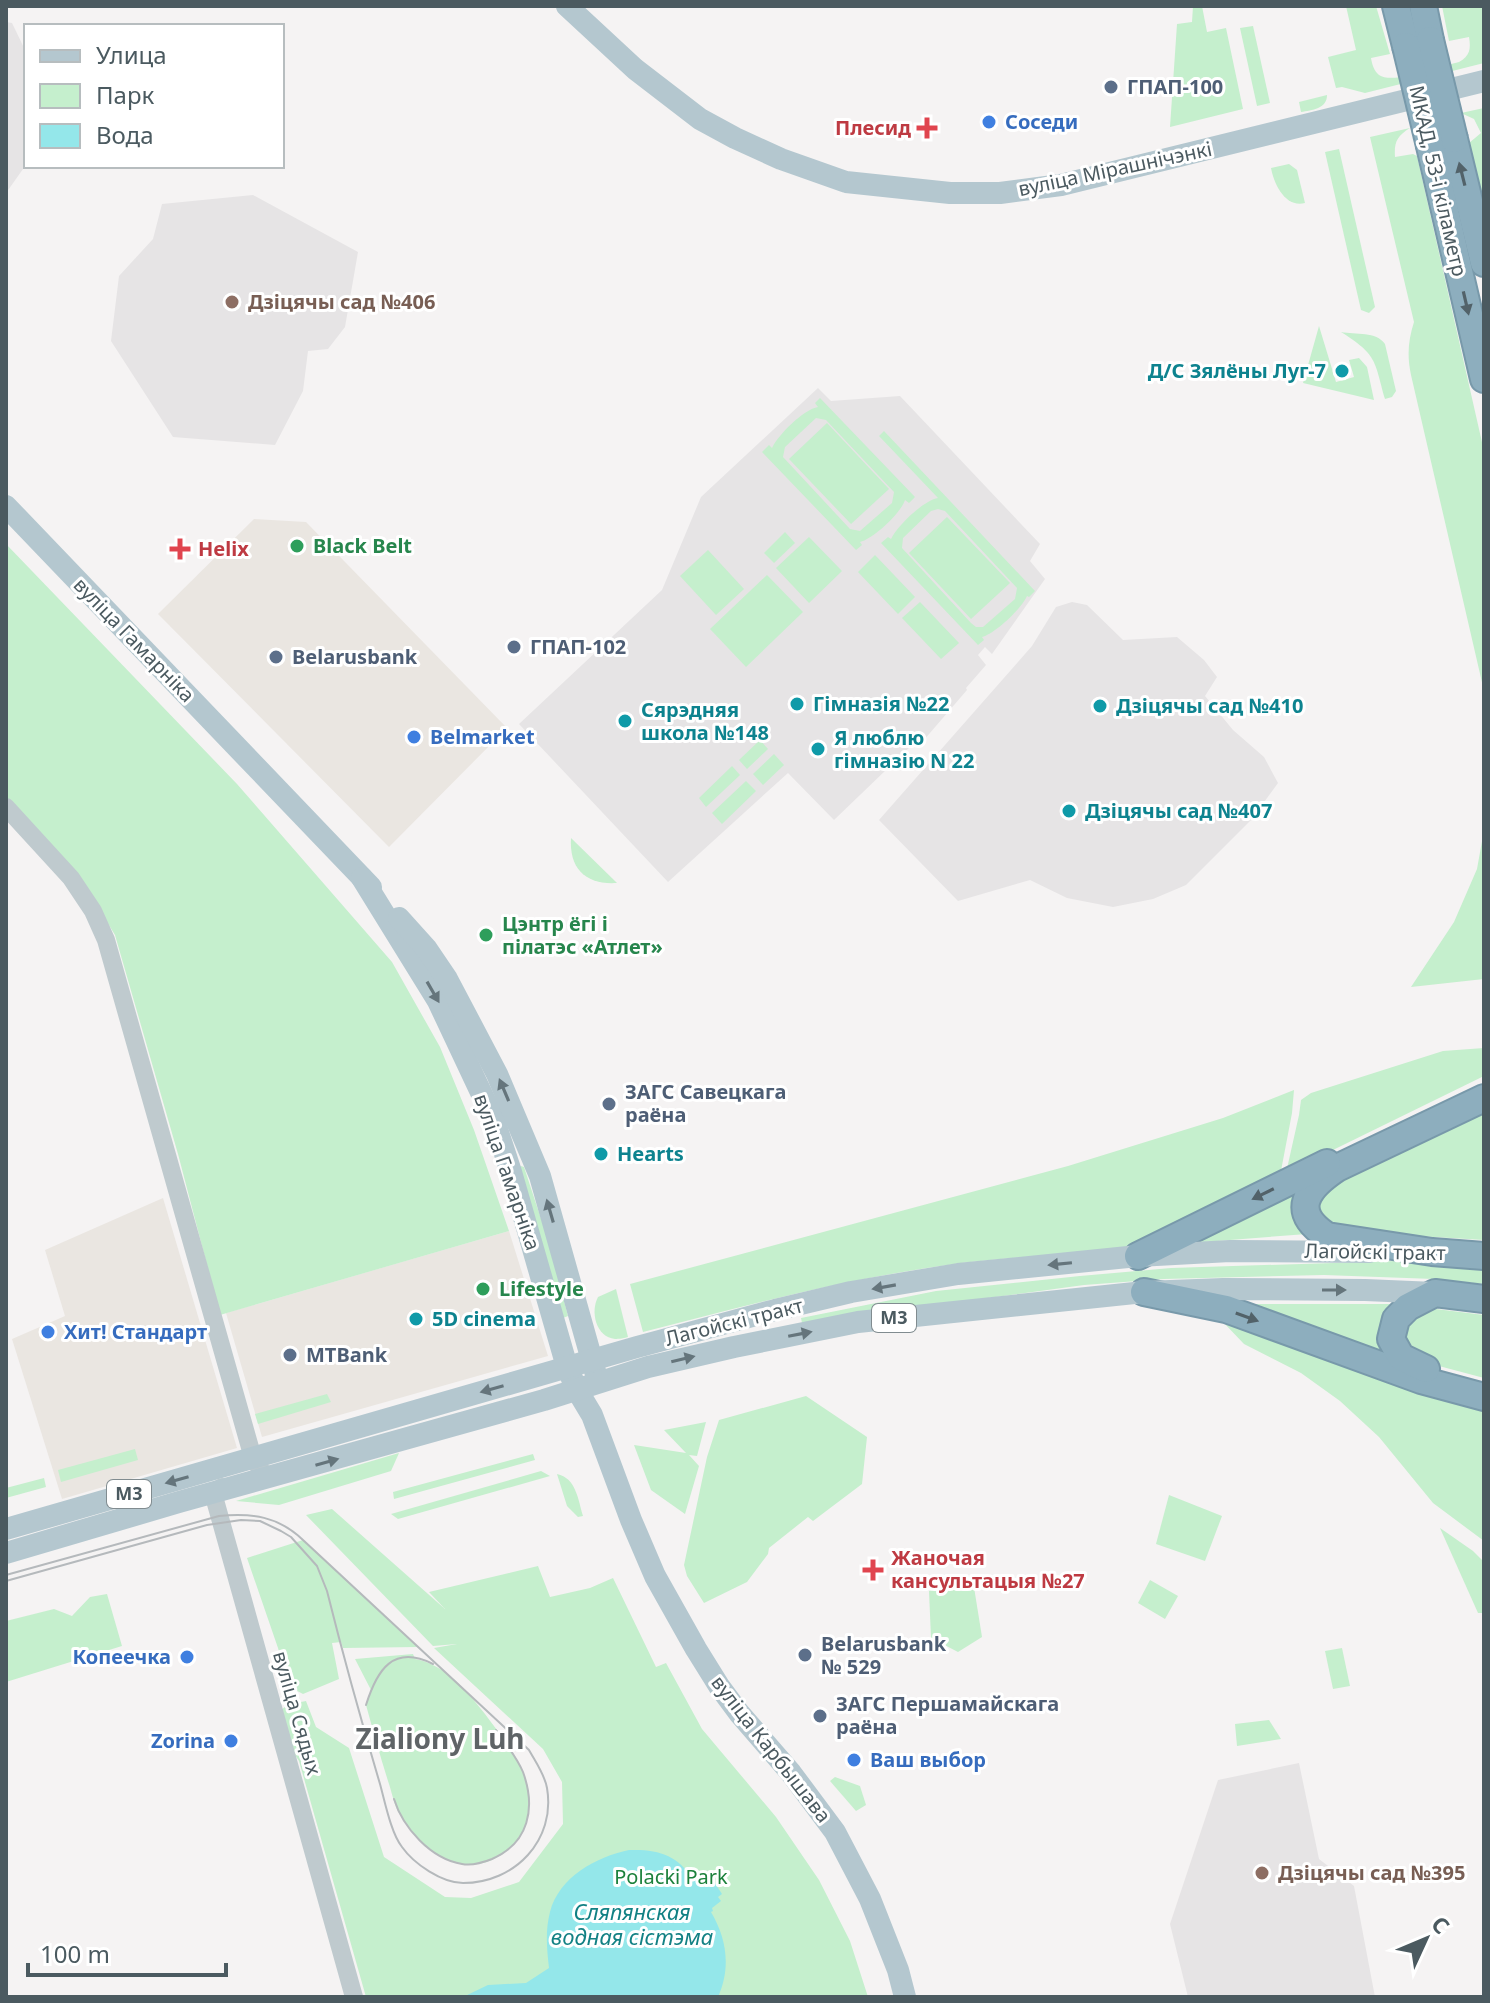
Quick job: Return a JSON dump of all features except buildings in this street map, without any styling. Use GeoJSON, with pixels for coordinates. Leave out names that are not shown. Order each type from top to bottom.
{"type":"FeatureCollection","features":[{"type":"Feature","properties":{"kind":"highway","name":"МКАД, 53-і кіламетр"},"geometry":{"type":"LineString","coordinates":[[1414,25],[1442,142],[1484,379]]}},
{"type":"Feature","properties":{"kind":"highway","name":"МКАД, 53-і кіламетр"},"geometry":{"type":"LineString","coordinates":[[1442,142],[1484,263]]}},
{"type":"Feature","properties":{"kind":"highway"},"geometry":{"type":"LineString","coordinates":[[1138,1256],[1484,1085]]}},
{"type":"Feature","properties":{"kind":"highway"},"geometry":{"type":"LineString","coordinates":[[1432,1252],[1327,1236],[1308,1219],[1305,1205],[1309,1192],[1318,1180],[1337,1168],[1484,1098]]}},
{"type":"Feature","properties":{"kind":"highway","name":"Лагойскі тракт"},"geometry":{"type":"LineString","coordinates":[[1432,1252],[1484,1256]]}},
{"type":"Feature","properties":{"kind":"highway"},"geometry":{"type":"LineString","coordinates":[[1144,1292],[1226,1309],[1421,1380],[1484,1397]]}},
{"type":"Feature","properties":{"kind":"highway"},"geometry":{"type":"LineString","coordinates":[[1435,1293],[1408,1307],[1396,1319],[1391,1339],[1401,1357],[1424,1368],[1484,1384]]}},
{"type":"Feature","properties":{"kind":"highway","name":"Лагойскі тракт"},"geometry":{"type":"LineString","coordinates":[[1435,1293],[1484,1299]]}},
{"type":"Feature","properties":{"kind":"main road","name":"вуліца Мірашнічэнкі"},"geometry":{"type":"LineString","coordinates":[[567,6],[665,93],[700,119],[735,138],[781,159],[846,182],[950,193],[1000,193],[1061,185],[1478,82]]}},
{"type":"Feature","properties":{"kind":"main road","name":"вуліца Гамарніка"},"geometry":{"type":"LineString","coordinates":[[6,506],[362,878],[426,948],[447,979],[497,1074],[534,1162],[592,1359],[587,1387],[592,1415]]}},
{"type":"Feature","properties":{"kind":"main road","name":"вуліца Гамарніка"},"geometry":{"type":"LineString","coordinates":[[362,878],[438,1001],[494,1120],[567,1367],[587,1387]]}},
{"type":"Feature","properties":{"kind":"main road"},"geometry":{"type":"LineString","coordinates":[[511,1172],[518,1158],[526,1156],[534,1162]]}},
{"type":"Feature","properties":{"kind":"main road","name":"Лагойскі тракт"},"geometry":{"type":"LineString","coordinates":[[6,1529],[592,1359],[851,1292],[958,1274],[1138,1256],[1230,1251],[1432,1252]]}},
{"type":"Feature","properties":{"kind":"main road","name":"Лагойскі тракт"},"geometry":{"type":"LineString","coordinates":[[6,1553],[648,1367],[858,1322],[1144,1292],[1223,1289],[1435,1293]]}},
{"type":"Feature","properties":{"kind":"main road","name":"вуліца Карбышава"},"geometry":{"type":"LineString","coordinates":[[592,1415],[655,1576],[719,1686],[835,1832],[870,1899],[905,1997]]}},
{"type":"Feature","properties":{"kind":"street"},"geometry":{"type":"LineString","coordinates":[[6,807],[77,886],[106,940],[253,1458],[263,1473],[272,1477]]}},
{"type":"Feature","properties":{"kind":"street"},"geometry":{"type":"LineString","coordinates":[[213,1493],[239,1475],[253,1458]]}},
{"type":"Feature","properties":{"kind":"street","name":"вуліца Сядых"},"geometry":{"type":"LineString","coordinates":[[213,1493],[354,1997]]}},
{"type":"Feature","properties":{"kind":"shaded area"},"geometry":{"type":"Polygon","coordinates":[[[6,22],[12,23],[24,48],[24,164],[6,193],[6,22]]]}},
{"type":"Feature","properties":{"kind":"shaded area","name":"Дзіцячы сад №406"},"geometry":{"type":"Polygon","coordinates":[[[253,195],[358,252],[345,327],[328,349],[308,351],[303,391],[275,445],[173,437],[111,341],[119,276],[153,239],[162,204],[253,195]]]}},
{"type":"Feature","properties":{"kind":"shaded area"},"geometry":{"type":"Polygon","coordinates":[[[818,388],[831,401],[900,396],[1040,544],[1030,561],[1045,579],[992,654],[985,647],[978,655],[986,665],[917,748],[912,745],[834,820],[788,773],[668,882],[519,724],[662,590],[701,497],[818,388]]]}},
{"type":"Feature","properties":{"kind":"shaded area"},"geometry":{"type":"Polygon","coordinates":[[[254,519],[306,522],[507,728],[389,847],[158,614],[254,519]]]}},
{"type":"Feature","properties":{"kind":"shaded area"},"geometry":{"type":"Polygon","coordinates":[[[1072,602],[1087,605],[1123,640],[1177,637],[1204,660],[1217,677],[1205,696],[1233,730],[1264,757],[1278,783],[1251,820],[1186,885],[1153,899],[1113,907],[1067,898],[1030,880],[958,901],[879,820],[1032,646],[1056,607],[1072,602]]]}},
{"type":"Feature","properties":{"kind":"shaded area"},"geometry":{"type":"Polygon","coordinates":[[[163,1198],[237,1448],[62,1499],[12,1339],[65,1316],[45,1250],[163,1198]]]}},
{"type":"Feature","properties":{"kind":"shaded area"},"geometry":{"type":"Polygon","coordinates":[[[509,1231],[548,1356],[262,1437],[226,1313],[509,1231]]]}},
{"type":"Feature","properties":{"kind":"shaded area","name":"Дзіцячы сад №395"},"geometry":{"type":"Polygon","coordinates":[[[1299,1763],[1319,1859],[1354,1886],[1375,1997],[1188,1997],[1170,1924],[1218,1780],[1299,1763]]]}},
{"type":"Feature","properties":{"kind":"green space"},"geometry":{"type":"Polygon","coordinates":[[[1193,6],[1202,6],[1207,32],[1226,28],[1243,109],[1170,127],[1177,24],[1192,22],[1193,6]]]}},
{"type":"Feature","properties":{"kind":"green space"},"geometry":{"type":"Polygon","coordinates":[[[1346,6],[1376,6],[1390,54],[1371,58],[1372,63],[1379,75],[1395,78],[1463,60],[1469,52],[1469,37],[1449,41],[1442,6],[1484,6],[1484,63],[1365,93],[1336,88],[1328,57],[1356,50],[1346,6]]]}},
{"type":"Feature","properties":{"kind":"green space"},"geometry":{"type":"Polygon","coordinates":[[[1253,26],[1270,103],[1257,106],[1240,28],[1253,26]]]}},
{"type":"Feature","properties":{"kind":"green space"},"geometry":{"type":"Polygon","coordinates":[[[1327,95],[1322,106],[1301,112],[1299,102],[1327,95]]]}},
{"type":"Feature","properties":{"kind":"green space"},"geometry":{"type":"Polygon","coordinates":[[[1484,108],[1484,206],[1469,143],[1481,133],[1474,119],[1461,113],[1484,108]]]}},
{"type":"Feature","properties":{"kind":"green space"},"geometry":{"type":"Polygon","coordinates":[[[1410,128],[1397,140],[1395,157],[1417,156],[1484,451],[1484,691],[1411,375],[1409,348],[1414,322],[1370,137],[1410,128]]]}},
{"type":"Feature","properties":{"kind":"green space"},"geometry":{"type":"Polygon","coordinates":[[[1339,149],[1375,307],[1369,313],[1361,310],[1325,152],[1339,149]]]}},
{"type":"Feature","properties":{"kind":"green space"},"geometry":{"type":"Polygon","coordinates":[[[1289,164],[1297,170],[1305,203],[1298,204],[1286,198],[1275,181],[1271,168],[1289,164]]]}},
{"type":"Feature","properties":{"kind":"green space"},"geometry":{"type":"Polygon","coordinates":[[[1319,326],[1336,382],[1354,377],[1349,360],[1359,358],[1367,367],[1374,400],[1303,383],[1319,326]]]}},
{"type":"Feature","properties":{"kind":"green space"},"geometry":{"type":"Polygon","coordinates":[[[1341,332],[1371,335],[1385,344],[1396,391],[1392,397],[1385,399],[1376,366],[1368,353],[1341,332]]]}},
{"type":"Feature","properties":{"kind":"green space"},"geometry":{"type":"Polygon","coordinates":[[[820,398],[915,497],[909,503],[905,500],[892,518],[879,531],[860,542],[862,545],[856,550],[762,452],[769,445],[772,448],[799,417],[818,407],[815,403],[820,398]],[[816,418],[785,447],[783,457],[850,529],[860,531],[892,503],[894,492],[826,420],[816,418]]]}},
{"type":"Feature","properties":{"kind":"green space"},"geometry":{"type":"Polygon","coordinates":[[[827,423],[889,489],[851,524],[789,459],[827,423]]]}},
{"type":"Feature","properties":{"kind":"green space"},"geometry":{"type":"Polygon","coordinates":[[[884,431],[1035,591],[1001,626],[982,637],[984,640],[978,645],[881,543],[888,537],[891,539],[919,508],[938,498],[879,436],[884,431]],[[931,511],[903,538],[902,548],[971,623],[983,627],[1015,599],[1017,588],[945,511],[931,511]]]}},
{"type":"Feature","properties":{"kind":"green space"},"geometry":{"type":"Polygon","coordinates":[[[947,517],[1010,583],[971,619],[909,553],[947,517]]]}},
{"type":"Feature","properties":{"kind":"green space"},"geometry":{"type":"Polygon","coordinates":[[[785,532],[795,543],[774,563],[764,553],[785,532]]]}},
{"type":"Feature","properties":{"kind":"green space"},"geometry":{"type":"Polygon","coordinates":[[[809,537],[842,571],[809,603],[776,568],[809,537]]]}},
{"type":"Feature","properties":{"kind":"green space"},"geometry":{"type":"Polygon","coordinates":[[[6,544],[237,784],[392,962],[440,1047],[474,1130],[509,1231],[220,1315],[115,935],[89,892],[6,799],[6,544]]]}},
{"type":"Feature","properties":{"kind":"green space"},"geometry":{"type":"Polygon","coordinates":[[[708,550],[744,589],[716,615],[680,576],[708,550]]]}},
{"type":"Feature","properties":{"kind":"green space"},"geometry":{"type":"Polygon","coordinates":[[[875,555],[915,597],[898,614],[858,572],[875,555]]]}},
{"type":"Feature","properties":{"kind":"green space"},"geometry":{"type":"Polygon","coordinates":[[[767,575],[803,612],[746,667],[710,629],[767,575]]]}},
{"type":"Feature","properties":{"kind":"green space"},"geometry":{"type":"Polygon","coordinates":[[[920,602],[959,643],[941,659],[902,618],[920,602]]]}},
{"type":"Feature","properties":{"kind":"green space"},"geometry":{"type":"Polygon","coordinates":[[[760,740],[768,749],[747,769],[739,760],[760,740]]]}},
{"type":"Feature","properties":{"kind":"green space"},"geometry":{"type":"Polygon","coordinates":[[[774,754],[784,765],[763,785],[753,774],[774,754]]]}},
{"type":"Feature","properties":{"kind":"green space"},"geometry":{"type":"Polygon","coordinates":[[[732,766],[740,775],[706,807],[699,798],[732,766]]]}},
{"type":"Feature","properties":{"kind":"green space"},"geometry":{"type":"Polygon","coordinates":[[[746,781],[756,791],[722,824],[712,813],[746,781]]]}},
{"type":"Feature","properties":{"kind":"green space"},"geometry":{"type":"Polygon","coordinates":[[[1484,830],[1484,979],[1411,987],[1454,922],[1477,869],[1484,830]]]}},
{"type":"Feature","properties":{"kind":"green space"},"geometry":{"type":"Polygon","coordinates":[[[571,838],[617,883],[596,881],[582,873],[573,858],[571,838]]]}},
{"type":"Feature","properties":{"kind":"green space"},"geometry":{"type":"Polygon","coordinates":[[[1484,1048],[1484,1076],[1286,1173],[1301,1100],[1311,1093],[1443,1051],[1484,1048]]]}},
{"type":"Feature","properties":{"kind":"green space"},"geometry":{"type":"Polygon","coordinates":[[[1294,1090],[1280,1176],[1131,1246],[909,1271],[795,1294],[643,1332],[630,1284],[1068,1166],[1223,1118],[1294,1090]]]}},
{"type":"Feature","properties":{"kind":"green space"},"geometry":{"type":"Polygon","coordinates":[[[1484,1105],[1484,1240],[1332,1231],[1317,1213],[1318,1193],[1338,1177],[1484,1105]]]}},
{"type":"Feature","properties":{"kind":"green space"},"geometry":{"type":"Polygon","coordinates":[[[520,1167],[524,1167],[548,1240],[568,1316],[563,1318],[520,1167]]]}},
{"type":"Feature","properties":{"kind":"green space"},"geometry":{"type":"Polygon","coordinates":[[[1301,1184],[1307,1234],[1191,1243],[1301,1184]]]}},
{"type":"Feature","properties":{"kind":"green space"},"geometry":{"type":"Polygon","coordinates":[[[1396,1261],[1484,1269],[1484,1284],[1324,1275],[1164,1279],[1084,1285],[802,1323],[801,1318],[936,1291],[1080,1276],[1171,1268],[1396,1261]]]}},
{"type":"Feature","properties":{"kind":"green space"},"geometry":{"type":"Polygon","coordinates":[[[616,1289],[628,1337],[615,1339],[599,1329],[595,1310],[598,1297],[616,1289]]]}},
{"type":"Feature","properties":{"kind":"green space"},"geometry":{"type":"Polygon","coordinates":[[[1241,1304],[1391,1304],[1380,1326],[1383,1352],[1241,1304]]]}},
{"type":"Feature","properties":{"kind":"green space"},"geometry":{"type":"Polygon","coordinates":[[[1428,1308],[1484,1315],[1484,1378],[1424,1362],[1404,1341],[1411,1321],[1428,1308]]]}},
{"type":"Feature","properties":{"kind":"green space"},"geometry":{"type":"Polygon","coordinates":[[[1223,1322],[1484,1405],[1484,1541],[1433,1503],[1379,1437],[1340,1401],[1301,1373],[1244,1344],[1223,1322]]]}},
{"type":"Feature","properties":{"kind":"green space"},"geometry":{"type":"Polygon","coordinates":[[[327,1394],[331,1402],[258,1424],[255,1414],[327,1394]]]}},
{"type":"Feature","properties":{"kind":"green space"},"geometry":{"type":"Polygon","coordinates":[[[806,1396],[867,1437],[862,1484],[813,1521],[808,1517],[769,1548],[768,1554],[747,1582],[704,1603],[687,1576],[684,1565],[707,1457],[719,1420],[806,1396]]]}},
{"type":"Feature","properties":{"kind":"green space"},"geometry":{"type":"Polygon","coordinates":[[[706,1422],[697,1456],[689,1455],[699,1466],[685,1514],[651,1490],[634,1445],[686,1453],[664,1430],[706,1422]]]}},
{"type":"Feature","properties":{"kind":"green space"},"geometry":{"type":"Polygon","coordinates":[[[135,1449],[138,1460],[61,1482],[58,1470],[135,1449]]]}},
{"type":"Feature","properties":{"kind":"green space"},"geometry":{"type":"Polygon","coordinates":[[[399,1453],[391,1471],[279,1505],[236,1501],[399,1453]]]}},
{"type":"Feature","properties":{"kind":"green space"},"geometry":{"type":"Polygon","coordinates":[[[533,1454],[535,1460],[394,1499],[393,1492],[533,1454]]]}},
{"type":"Feature","properties":{"kind":"green space"},"geometry":{"type":"Polygon","coordinates":[[[541,1471],[550,1476],[398,1519],[391,1514],[541,1471]]]}},
{"type":"Feature","properties":{"kind":"green space"},"geometry":{"type":"Polygon","coordinates":[[[557,1474],[572,1485],[583,1516],[578,1517],[567,1506],[557,1474]]]}},
{"type":"Feature","properties":{"kind":"green space"},"geometry":{"type":"Polygon","coordinates":[[[44,1478],[46,1487],[6,1498],[6,1488],[44,1478]]]}},
{"type":"Feature","properties":{"kind":"green space"},"geometry":{"type":"Polygon","coordinates":[[[1169,1495],[1222,1516],[1205,1561],[1156,1544],[1169,1495]]]}},
{"type":"Feature","properties":{"kind":"green space","name":"Polacki Park"},"geometry":{"type":"Polygon","coordinates":[[[332,1509],[445,1609],[429,1592],[538,1566],[550,1597],[590,1588],[613,1578],[656,1667],[666,1663],[702,1729],[776,1817],[819,1880],[850,1941],[868,1997],[366,1997],[299,1761],[291,1749],[280,1712],[282,1709],[306,1701],[316,1727],[349,1748],[384,1857],[445,1897],[471,1898],[519,1882],[563,1824],[562,1782],[543,1749],[434,1648],[457,1644],[433,1646],[306,1515],[332,1509]]]}},
{"type":"Feature","properties":{"kind":"green space"},"geometry":{"type":"Polygon","coordinates":[[[1440,1528],[1484,1562],[1484,1613],[1478,1613],[1440,1528]]]}},
{"type":"Feature","properties":{"kind":"green space"},"geometry":{"type":"Polygon","coordinates":[[[303,1540],[418,1647],[343,1648],[341,1642],[332,1643],[339,1679],[303,1694],[288,1686],[247,1558],[303,1540]]]}},
{"type":"Feature","properties":{"kind":"green space"},"geometry":{"type":"Polygon","coordinates":[[[1150,1580],[1178,1596],[1165,1619],[1138,1603],[1150,1580]]]}},
{"type":"Feature","properties":{"kind":"green space"},"geometry":{"type":"Polygon","coordinates":[[[973,1581],[982,1637],[958,1652],[931,1638],[929,1591],[973,1581]]]}},
{"type":"Feature","properties":{"kind":"green space"},"geometry":{"type":"Polygon","coordinates":[[[107,1594],[122,1646],[6,1682],[6,1621],[54,1609],[72,1616],[90,1597],[107,1594]]]}},
{"type":"Feature","properties":{"kind":"green space"},"geometry":{"type":"Polygon","coordinates":[[[1342,1648],[1350,1686],[1333,1689],[1325,1651],[1342,1648]]]}},
{"type":"Feature","properties":{"kind":"green space"},"geometry":{"type":"Polygon","coordinates":[[[413,1654],[415,1659],[446,1673],[463,1688],[505,1741],[527,1782],[529,1811],[525,1827],[505,1852],[491,1860],[460,1864],[443,1858],[419,1839],[396,1807],[366,1705],[371,1690],[355,1659],[413,1654]]]}},
{"type":"Feature","properties":{"kind":"green space"},"geometry":{"type":"Polygon","coordinates":[[[1269,1720],[1281,1739],[1237,1746],[1235,1724],[1269,1720]]]}},
{"type":"Feature","properties":{"kind":"green space"},"geometry":{"type":"Polygon","coordinates":[[[835,1777],[860,1786],[866,1805],[856,1811],[830,1781],[835,1777]]]}},
{"type":"Feature","properties":{"kind":"water","name":"Сляпянская водная сістэма"},"geometry":{"type":"Polygon","coordinates":[[[629,1850],[666,1855],[688,1871],[694,1880],[707,1871],[722,1894],[718,1897],[721,1901],[711,1912],[724,1943],[726,1964],[718,1997],[463,1997],[488,1985],[526,1983],[549,1968],[548,1919],[562,1889],[580,1870],[592,1863],[629,1850]]]}},
{"type":"Feature","properties":{"kind":"tram line"},"geometry":{"type":"LineString","coordinates":[[6,1575],[219,1516],[243,1515],[274,1521],[303,1540],[529,1750],[547,1788],[545,1825],[538,1841],[515,1867],[482,1881],[463,1883],[438,1876],[407,1853],[398,1841],[389,1817],[327,1591],[317,1566],[291,1537],[281,1531],[260,1521],[241,1520],[207,1525],[6,1581]]}},
{"type":"Feature","properties":{"kind":"tram line"},"geometry":{"type":"LineString","coordinates":[[366,1705],[381,1671],[397,1659],[407,1657],[433,1664]]}},
{"type":"Feature","properties":{"kind":"tram line"},"geometry":{"type":"LineString","coordinates":[[394,1799],[411,1831],[440,1856],[470,1865],[504,1852],[521,1834],[529,1811],[529,1799],[520,1766],[496,1730]]}},
{"type":"Feature","properties":{"kind":"place","name":"ГПАП-100"},"geometry":{"type":"Point","coordinates":[1111,87]}},
{"type":"Feature","properties":{"kind":"place","name":"Соседи"},"geometry":{"type":"Point","coordinates":[989,122]}},
{"type":"Feature","properties":{"kind":"place","name":"Плесид"},"geometry":{"type":"Point","coordinates":[927,128]}},
{"type":"Feature","properties":{"kind":"place","name":"Дзіцячы сад №406"},"geometry":{"type":"Point","coordinates":[232,302]}},
{"type":"Feature","properties":{"kind":"place","name":"Д/С Зялёны Луг-7"},"geometry":{"type":"Point","coordinates":[1342,371]}},
{"type":"Feature","properties":{"kind":"place","name":"Black Belt"},"geometry":{"type":"Point","coordinates":[297,546]}},
{"type":"Feature","properties":{"kind":"place","name":"Helix"},"geometry":{"type":"Point","coordinates":[180,549]}},
{"type":"Feature","properties":{"kind":"place","name":"ГПАП-102"},"geometry":{"type":"Point","coordinates":[514,647]}},
{"type":"Feature","properties":{"kind":"place","name":"Belarusbank"},"geometry":{"type":"Point","coordinates":[276,657]}},
{"type":"Feature","properties":{"kind":"place","name":"Гімназія №22"},"geometry":{"type":"Point","coordinates":[797,704]}},
{"type":"Feature","properties":{"kind":"place","name":"Дзіцячы сад №410"},"geometry":{"type":"Point","coordinates":[1100,706]}},
{"type":"Feature","properties":{"kind":"place","name":"Сярэдняя школа №148"},"geometry":{"type":"Point","coordinates":[625,721]}},
{"type":"Feature","properties":{"kind":"place","name":"Belmarket"},"geometry":{"type":"Point","coordinates":[414,737]}},
{"type":"Feature","properties":{"kind":"place","name":"Я люблю гімназію N 22"},"geometry":{"type":"Point","coordinates":[818,749]}},
{"type":"Feature","properties":{"kind":"place","name":"Дзіцячы сад №407"},"geometry":{"type":"Point","coordinates":[1069,811]}},
{"type":"Feature","properties":{"kind":"place","name":"Цэнтр ёгі і пілатэс «Атлет»"},"geometry":{"type":"Point","coordinates":[486,935]}},
{"type":"Feature","properties":{"kind":"place","name":"ЗАГС Савецкага раёна"},"geometry":{"type":"Point","coordinates":[609,1104]}},
{"type":"Feature","properties":{"kind":"place","name":"Hearts"},"geometry":{"type":"Point","coordinates":[601,1154]}},
{"type":"Feature","properties":{"kind":"place","name":"Lifestyle"},"geometry":{"type":"Point","coordinates":[483,1289]}},
{"type":"Feature","properties":{"kind":"place","name":"5D cinema"},"geometry":{"type":"Point","coordinates":[416,1319]}},
{"type":"Feature","properties":{"kind":"place","name":"Хит! Стандарт"},"geometry":{"type":"Point","coordinates":[48,1332]}},
{"type":"Feature","properties":{"kind":"place","name":"MTBank"},"geometry":{"type":"Point","coordinates":[290,1355]}},
{"type":"Feature","properties":{"kind":"place","name":"Жаночая кансультацыя №27"},"geometry":{"type":"Point","coordinates":[873,1570]}},
{"type":"Feature","properties":{"kind":"place","name":"Belarusbank № 529"},"geometry":{"type":"Point","coordinates":[805,1655]}},
{"type":"Feature","properties":{"kind":"place","name":"Копеечка"},"geometry":{"type":"Point","coordinates":[187,1657]}},
{"type":"Feature","properties":{"kind":"place","name":"ЗАГС Першамайскага раёна"},"geometry":{"type":"Point","coordinates":[820,1716]}},
{"type":"Feature","properties":{"kind":"place","name":"Zorina"},"geometry":{"type":"Point","coordinates":[231,1741]}},
{"type":"Feature","properties":{"kind":"place","name":"Ваш выбор"},"geometry":{"type":"Point","coordinates":[854,1760]}},
{"type":"Feature","properties":{"kind":"place","name":"Дзіцячы сад №395"},"geometry":{"type":"Point","coordinates":[1262,1873]}},
{"type":"Feature","properties":{"kind":"district","name":"Zialiony Luh"},"geometry":{"type":"Point","coordinates":[440,1739]}}]}
